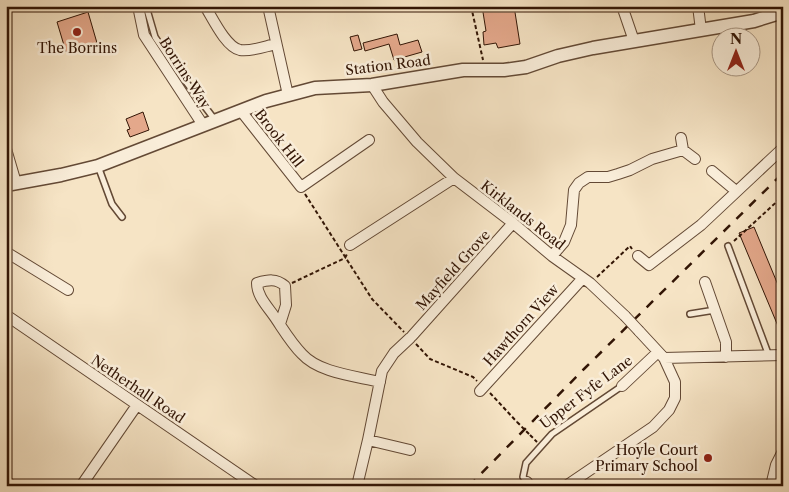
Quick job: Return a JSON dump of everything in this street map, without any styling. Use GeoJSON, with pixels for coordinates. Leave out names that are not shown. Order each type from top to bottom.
{"type":"FeatureCollection","features":[{"type":"Feature","properties":{"kind":"street","name":"Borrins Way"},"geometry":{"type":"LineString","coordinates":[[138,6],[144,36],[203,126]]}},
{"type":"Feature","properties":{"kind":"street"},"geometry":{"type":"LineString","coordinates":[[206,6],[233,47],[242,50],[276,44]]}},
{"type":"Feature","properties":{"kind":"street"},"geometry":{"type":"LineString","coordinates":[[268,6],[288,95]]}},
{"type":"Feature","properties":{"kind":"street"},"geometry":{"type":"LineString","coordinates":[[622,6],[634,41]]}},
{"type":"Feature","properties":{"kind":"street"},"geometry":{"type":"LineString","coordinates":[[698,6],[700,30]]}},
{"type":"Feature","properties":{"kind":"street","name":"Station Road"},"geometry":{"type":"LineString","coordinates":[[11,184],[98,166],[240,111],[315,88],[372,85],[463,70],[504,70],[526,67],[558,56],[754,21],[783,12]]}},
{"type":"Feature","properties":{"kind":"street","name":"Kirklands Road"},"geometry":{"type":"LineString","coordinates":[[372,85],[383,102],[417,142],[454,178],[513,223],[552,256],[586,280],[626,316],[661,355],[676,382],[675,398],[669,410],[653,427],[566,486]]}},
{"type":"Feature","properties":{"kind":"street","name":"Brook Hill"},"geometry":{"type":"LineString","coordinates":[[240,111],[301,187],[369,140]]}},
{"type":"Feature","properties":{"kind":"street"},"geometry":{"type":"LineString","coordinates":[[681,138],[683,150],[694,159]]}},
{"type":"Feature","properties":{"kind":"street"},"geometry":{"type":"LineString","coordinates":[[638,256],[649,265],[701,225],[783,148]]}},
{"type":"Feature","properties":{"kind":"street"},"geometry":{"type":"LineString","coordinates":[[6,149],[11,184]]}},
{"type":"Feature","properties":{"kind":"street"},"geometry":{"type":"LineString","coordinates":[[552,256],[564,242],[571,225],[574,190],[579,183],[588,177],[608,177],[618,174],[652,159],[683,150]]}},
{"type":"Feature","properties":{"kind":"street"},"geometry":{"type":"LineString","coordinates":[[712,171],[736,191]]}},
{"type":"Feature","properties":{"kind":"street"},"geometry":{"type":"LineString","coordinates":[[350,245],[454,178]]}},
{"type":"Feature","properties":{"kind":"street","name":"Mayfield Grove"},"geometry":{"type":"LineString","coordinates":[[357,486],[382,371],[394,353],[411,337],[513,223]]}},
{"type":"Feature","properties":{"kind":"street"},"geometry":{"type":"LineString","coordinates":[[6,252],[68,290]]}},
{"type":"Feature","properties":{"kind":"street","name":"Hawthorn View"},"geometry":{"type":"LineString","coordinates":[[481,390],[586,280]]}},
{"type":"Feature","properties":{"kind":"street"},"geometry":{"type":"LineString","coordinates":[[280,324],[286,305],[285,286],[280,281],[254,282],[261,298],[280,324],[302,354],[313,363],[333,371],[380,382]]}},
{"type":"Feature","properties":{"kind":"street"},"geometry":{"type":"LineString","coordinates":[[705,282],[726,342],[726,357]]}},
{"type":"Feature","properties":{"kind":"street","name":"Netherhall Road"},"geometry":{"type":"LineString","coordinates":[[6,315],[256,486]]}},
{"type":"Feature","properties":{"kind":"street"},"geometry":{"type":"LineString","coordinates":[[661,355],[726,357],[783,355]]}},
{"type":"Feature","properties":{"kind":"street","name":"Upper Fyfe Lane"},"geometry":{"type":"LineString","coordinates":[[622,386],[661,355]]}},
{"type":"Feature","properties":{"kind":"street"},"geometry":{"type":"LineString","coordinates":[[81,486],[137,405]]}},
{"type":"Feature","properties":{"kind":"street"},"geometry":{"type":"LineString","coordinates":[[368,440],[410,450]]}},
{"type":"Feature","properties":{"kind":"street"},"geometry":{"type":"LineString","coordinates":[[772,486],[776,465],[783,451]]}},
{"type":"Feature","properties":{"kind":"street"},"geometry":{"type":"LineString","coordinates":[[6,480],[11,486]]}},
{"type":"Feature","properties":{"kind":"lane"},"geometry":{"type":"LineString","coordinates":[[146,6],[156,36],[180,74],[215,121]]}},
{"type":"Feature","properties":{"kind":"lane"},"geometry":{"type":"LineString","coordinates":[[98,166],[112,204],[122,217]]}},
{"type":"Feature","properties":{"kind":"lane"},"geometry":{"type":"LineString","coordinates":[[728,246],[769,356]]}},
{"type":"Feature","properties":{"kind":"lane"},"geometry":{"type":"LineString","coordinates":[[690,314],[715,310]]}},
{"type":"Feature","properties":{"kind":"lane","name":"Upper Fyfe Lane"},"geometry":{"type":"LineString","coordinates":[[528,484],[523,477],[526,463],[552,434],[622,386]]}},
{"type":"Feature","properties":{"kind":"path"},"geometry":{"type":"LineString","coordinates":[[471,6],[485,69]]}},
{"type":"Feature","properties":{"kind":"path"},"geometry":{"type":"LineString","coordinates":[[301,187],[372,299],[386,316],[411,337],[430,359],[473,377],[481,390],[541,446]]}},
{"type":"Feature","properties":{"kind":"path"},"geometry":{"type":"LineString","coordinates":[[728,246],[783,196]]}},
{"type":"Feature","properties":{"kind":"path"},"geometry":{"type":"LineString","coordinates":[[586,280],[630,246],[638,256]]}},
{"type":"Feature","properties":{"kind":"path"},"geometry":{"type":"LineString","coordinates":[[285,286],[345,258]]}},
{"type":"Feature","properties":{"kind":"building"},"geometry":{"type":"Polygon","coordinates":[[[482,6],[514,6],[520,44],[498,48],[496,43],[484,45],[483,32],[486,31],[482,6]]]}},
{"type":"Feature","properties":{"kind":"building","name":"The Borrins"},"geometry":{"type":"Polygon","coordinates":[[[88,12],[97,43],[66,52],[57,22],[88,12]]]}},
{"type":"Feature","properties":{"kind":"building"},"geometry":{"type":"Polygon","coordinates":[[[397,34],[400,45],[418,40],[422,52],[394,60],[389,44],[365,51],[363,43],[397,34]]]}},
{"type":"Feature","properties":{"kind":"building"},"geometry":{"type":"Polygon","coordinates":[[[358,35],[362,49],[354,51],[350,37],[358,35]]]}},
{"type":"Feature","properties":{"kind":"building"},"geometry":{"type":"Polygon","coordinates":[[[143,112],[149,130],[130,137],[127,130],[130,129],[126,119],[143,112]]]}},
{"type":"Feature","properties":{"kind":"building"},"geometry":{"type":"Polygon","coordinates":[[[754,227],[783,297],[783,338],[739,233],[754,227]]]}},
{"type":"Feature","properties":{"kind":"railway"},"geometry":{"type":"LineString","coordinates":[[469,486],[585,368],[783,173]]}},
{"type":"Feature","properties":{"kind":"place","name":"The Borrins"},"geometry":{"type":"Point","coordinates":[77,32]}},
{"type":"Feature","properties":{"kind":"place","name":"Hoyle Court Primary School"},"geometry":{"type":"Point","coordinates":[708,458]}}]}
